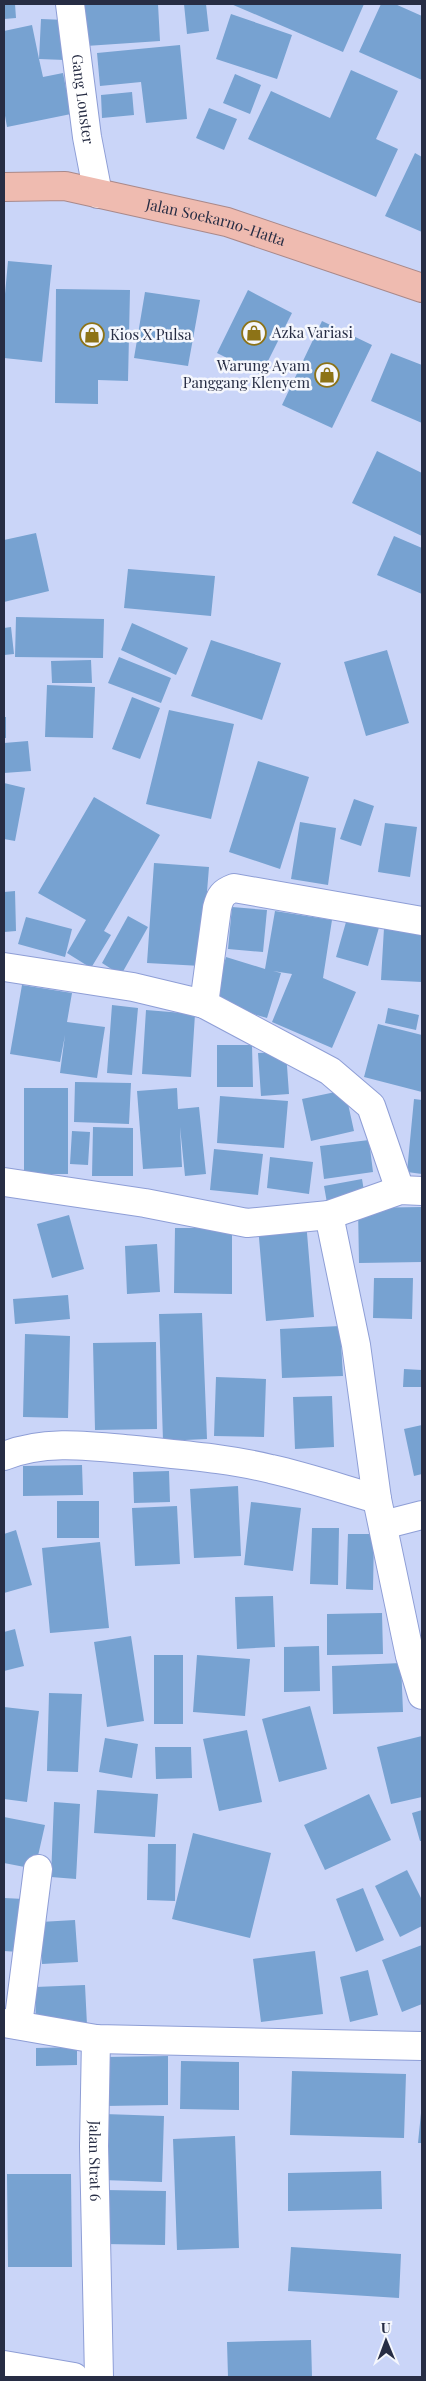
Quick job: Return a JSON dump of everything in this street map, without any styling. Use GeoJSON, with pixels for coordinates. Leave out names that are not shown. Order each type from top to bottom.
{"type":"FeatureCollection","features":[{"type":"Feature","properties":{"kind":"highway","name":"Jalan Soekarno-Hatta"},"geometry":{"type":"LineString","coordinates":[[4,187],[65,186],[227,222],[422,288]]}},
{"type":"Feature","properties":{"kind":"street","name":"Gang Louster"},"geometry":{"type":"LineString","coordinates":[[70,4],[87,136],[98,194]]}},
{"type":"Feature","properties":{"kind":"street"},"geometry":{"type":"LineString","coordinates":[[204,1004],[219,899],[228,890],[234,888],[422,921]]}},
{"type":"Feature","properties":{"kind":"street"},"geometry":{"type":"LineString","coordinates":[[4,967],[133,987],[204,1004],[330,1071],[371,1106],[411,1190],[329,1215],[246,1223],[145,1203],[4,1182]]}},
{"type":"Feature","properties":{"kind":"street"},"geometry":{"type":"LineString","coordinates":[[329,1215],[356,1345],[377,1499],[410,1656],[422,1694]]}},
{"type":"Feature","properties":{"kind":"street"},"geometry":{"type":"LineString","coordinates":[[4,1456],[26,1448],[55,1445],[110,1448],[208,1458],[270,1468],[377,1499]]}},
{"type":"Feature","properties":{"kind":"street"},"geometry":{"type":"LineString","coordinates":[[383,1525],[422,1515]]}},
{"type":"Feature","properties":{"kind":"street"},"geometry":{"type":"LineString","coordinates":[[38,1869],[11,2024],[96,2039],[422,2046]]}},
{"type":"Feature","properties":{"kind":"street","name":"Jalan Strat 6"},"geometry":{"type":"LineString","coordinates":[[96,2039],[94,2146],[99,2377]]}},
{"type":"Feature","properties":{"kind":"street"},"geometry":{"type":"LineString","coordinates":[[4,2366],[74,2377]]}},
{"type":"Feature","properties":{"kind":"building"},"geometry":{"type":"Polygon","coordinates":[[[4,4],[15,4],[16,18],[4,19],[4,4]]]}},
{"type":"Feature","properties":{"kind":"building"},"geometry":{"type":"Polygon","coordinates":[[[83,4],[158,4],[160,41],[86,46],[83,4]]]}},
{"type":"Feature","properties":{"kind":"building"},"geometry":{"type":"Polygon","coordinates":[[[184,4],[206,4],[209,31],[187,34],[184,4]]]}},
{"type":"Feature","properties":{"kind":"building"},"geometry":{"type":"Polygon","coordinates":[[[231,4],[364,4],[343,52],[231,4]]]}},
{"type":"Feature","properties":{"kind":"building"},"geometry":{"type":"Polygon","coordinates":[[[381,4],[395,4],[422,16],[422,80],[359,52],[381,4]]]}},
{"type":"Feature","properties":{"kind":"building"},"geometry":{"type":"Polygon","coordinates":[[[231,14],[292,35],[277,79],[216,59],[231,14]]]}},
{"type":"Feature","properties":{"kind":"building"},"geometry":{"type":"Polygon","coordinates":[[[41,19],[66,20],[65,60],[39,59],[41,19]]]}},
{"type":"Feature","properties":{"kind":"building"},"geometry":{"type":"Polygon","coordinates":[[[32,25],[43,77],[63,73],[71,114],[7,127],[4,110],[4,31],[32,25]]]}},
{"type":"Feature","properties":{"kind":"building"},"geometry":{"type":"Polygon","coordinates":[[[180,45],[187,119],[146,123],[141,82],[100,86],[97,53],[180,45]]]}},
{"type":"Feature","properties":{"kind":"building"},"geometry":{"type":"Polygon","coordinates":[[[351,70],[398,91],[376,139],[398,149],[376,197],[248,139],[271,91],[330,118],[351,70]]]}},
{"type":"Feature","properties":{"kind":"building"},"geometry":{"type":"Polygon","coordinates":[[[235,74],[261,85],[250,114],[223,103],[235,74]]]}},
{"type":"Feature","properties":{"kind":"building"},"geometry":{"type":"Polygon","coordinates":[[[132,92],[134,115],[102,118],[101,95],[132,92]]]}},
{"type":"Feature","properties":{"kind":"building"},"geometry":{"type":"Polygon","coordinates":[[[209,108],[237,119],[224,150],[196,138],[209,108]]]}},
{"type":"Feature","properties":{"kind":"building"},"geometry":{"type":"Polygon","coordinates":[[[415,153],[422,157],[422,232],[385,216],[415,153]]]}},
{"type":"Feature","properties":{"kind":"building"},"geometry":{"type":"Polygon","coordinates":[[[8,261],[52,265],[42,362],[4,358],[4,305],[8,261]]]}},
{"type":"Feature","properties":{"kind":"building","name":"Kios X Pulsa"},"geometry":{"type":"Polygon","coordinates":[[[56,289],[130,290],[128,381],[98,380],[98,404],[55,403],[56,289]]]}},
{"type":"Feature","properties":{"kind":"building","name":"Azka Variasi"},"geometry":{"type":"Polygon","coordinates":[[[248,290],[292,313],[261,375],[217,353],[248,290]]]}},
{"type":"Feature","properties":{"kind":"building"},"geometry":{"type":"Polygon","coordinates":[[[145,292],[200,300],[188,366],[134,358],[145,292]]]}},
{"type":"Feature","properties":{"kind":"building","name":"Warung Ayam Panggang Klenyem"},"geometry":{"type":"Polygon","coordinates":[[[322,321],[372,345],[332,428],[282,405],[322,321]]]}},
{"type":"Feature","properties":{"kind":"building"},"geometry":{"type":"Polygon","coordinates":[[[391,353],[422,365],[422,423],[371,401],[391,353]]]}},
{"type":"Feature","properties":{"kind":"building"},"geometry":{"type":"Polygon","coordinates":[[[377,451],[422,473],[422,536],[352,503],[377,451]]]}},
{"type":"Feature","properties":{"kind":"building"},"geometry":{"type":"Polygon","coordinates":[[[36,533],[49,591],[4,602],[4,540],[36,533]]]}},
{"type":"Feature","properties":{"kind":"building"},"geometry":{"type":"Polygon","coordinates":[[[394,536],[422,548],[422,594],[377,575],[394,536]]]}},
{"type":"Feature","properties":{"kind":"building"},"geometry":{"type":"Polygon","coordinates":[[[128,569],[215,576],[211,616],[124,608],[128,569]]]}},
{"type":"Feature","properties":{"kind":"building"},"geometry":{"type":"Polygon","coordinates":[[[16,617],[104,619],[103,658],[15,657],[16,617]]]}},
{"type":"Feature","properties":{"kind":"building"},"geometry":{"type":"Polygon","coordinates":[[[132,623],[188,648],[176,675],[121,650],[132,623]]]}},
{"type":"Feature","properties":{"kind":"building"},"geometry":{"type":"Polygon","coordinates":[[[11,627],[14,654],[4,655],[4,628],[11,627]]]}},
{"type":"Feature","properties":{"kind":"building"},"geometry":{"type":"Polygon","coordinates":[[[211,640],[281,663],[262,720],[191,696],[211,640]]]}},
{"type":"Feature","properties":{"kind":"building"},"geometry":{"type":"Polygon","coordinates":[[[387,650],[409,723],[366,736],[344,662],[387,650]]]}},
{"type":"Feature","properties":{"kind":"building"},"geometry":{"type":"Polygon","coordinates":[[[119,657],[171,678],[161,703],[108,683],[119,657]]]}},
{"type":"Feature","properties":{"kind":"building"},"geometry":{"type":"Polygon","coordinates":[[[91,660],[92,683],[52,683],[51,661],[91,660]]]}},
{"type":"Feature","properties":{"kind":"building"},"geometry":{"type":"Polygon","coordinates":[[[47,685],[95,687],[93,738],[45,737],[47,685]]]}},
{"type":"Feature","properties":{"kind":"building"},"geometry":{"type":"Polygon","coordinates":[[[132,697],[160,708],[140,759],[112,749],[132,697]]]}},
{"type":"Feature","properties":{"kind":"building"},"geometry":{"type":"Polygon","coordinates":[[[169,710],[234,724],[211,819],[146,804],[169,710]]]}},
{"type":"Feature","properties":{"kind":"building"},"geometry":{"type":"Polygon","coordinates":[[[4,717],[6,717],[6,738],[4,738],[4,717]]]}},
{"type":"Feature","properties":{"kind":"building"},"geometry":{"type":"Polygon","coordinates":[[[28,741],[31,771],[4,773],[4,743],[28,741]]]}},
{"type":"Feature","properties":{"kind":"building"},"geometry":{"type":"Polygon","coordinates":[[[258,761],[309,777],[280,869],[229,852],[258,761]]]}},
{"type":"Feature","properties":{"kind":"building"},"geometry":{"type":"Polygon","coordinates":[[[4,783],[25,788],[15,841],[4,839],[4,783]]]}},
{"type":"Feature","properties":{"kind":"building"},"geometry":{"type":"Polygon","coordinates":[[[94,797],[160,835],[104,931],[111,935],[91,968],[67,953],[86,920],[38,893],[94,797]]]}},
{"type":"Feature","properties":{"kind":"building"},"geometry":{"type":"Polygon","coordinates":[[[354,799],[374,806],[361,846],[340,839],[354,799]]]}},
{"type":"Feature","properties":{"kind":"building"},"geometry":{"type":"Polygon","coordinates":[[[300,822],[336,828],[328,885],[291,879],[300,822]]]}},
{"type":"Feature","properties":{"kind":"building"},"geometry":{"type":"Polygon","coordinates":[[[385,823],[417,827],[410,877],[378,872],[385,823]]]}},
{"type":"Feature","properties":{"kind":"building"},"geometry":{"type":"Polygon","coordinates":[[[154,863],[209,867],[201,966],[147,963],[154,863]]]}},
{"type":"Feature","properties":{"kind":"building"},"geometry":{"type":"Polygon","coordinates":[[[15,891],[16,931],[4,932],[4,892],[15,891]]]}},
{"type":"Feature","properties":{"kind":"building"},"geometry":{"type":"Polygon","coordinates":[[[232,907],[267,910],[263,952],[228,949],[232,907]]]}},
{"type":"Feature","properties":{"kind":"building"},"geometry":{"type":"Polygon","coordinates":[[[275,911],[332,920],[323,978],[356,992],[332,1048],[272,1022],[292,974],[273,971],[281,973],[267,1018],[213,1002],[226,957],[265,969],[275,911]]]}},
{"type":"Feature","properties":{"kind":"building"},"geometry":{"type":"Polygon","coordinates":[[[348,915],[380,924],[368,966],[336,957],[348,915]]]}},
{"type":"Feature","properties":{"kind":"building"},"geometry":{"type":"Polygon","coordinates":[[[128,916],[148,927],[121,975],[102,963],[128,916]]]}},
{"type":"Feature","properties":{"kind":"building"},"geometry":{"type":"Polygon","coordinates":[[[26,917],[72,929],[65,957],[18,944],[26,917]]]}},
{"type":"Feature","properties":{"kind":"building"},"geometry":{"type":"Polygon","coordinates":[[[384,928],[422,931],[422,982],[381,980],[384,928]]]}},
{"type":"Feature","properties":{"kind":"building"},"geometry":{"type":"Polygon","coordinates":[[[22,985],[72,993],[67,1022],[105,1027],[97,1078],[60,1073],[65,1035],[60,1062],[10,1054],[22,985]]]}},
{"type":"Feature","properties":{"kind":"building"},"geometry":{"type":"Polygon","coordinates":[[[112,1005],[138,1008],[132,1075],[107,1073],[112,1005]]]}},
{"type":"Feature","properties":{"kind":"building"},"geometry":{"type":"Polygon","coordinates":[[[388,1008],[419,1015],[416,1030],[385,1023],[388,1008]]]}},
{"type":"Feature","properties":{"kind":"building"},"geometry":{"type":"Polygon","coordinates":[[[146,1010],[195,1014],[191,1077],[142,1074],[146,1010]]]}},
{"type":"Feature","properties":{"kind":"building"},"geometry":{"type":"Polygon","coordinates":[[[378,1024],[422,1035],[422,1092],[364,1077],[378,1024]]]}},
{"type":"Feature","properties":{"kind":"building"},"geometry":{"type":"Polygon","coordinates":[[[217,1045],[252,1045],[253,1087],[217,1087],[217,1045]]]}},
{"type":"Feature","properties":{"kind":"building"},"geometry":{"type":"Polygon","coordinates":[[[286,1052],[289,1094],[261,1096],[258,1053],[286,1052]]]}},
{"type":"Feature","properties":{"kind":"building"},"geometry":{"type":"Polygon","coordinates":[[[75,1082],[131,1083],[129,1124],[74,1122],[75,1082]]]}},
{"type":"Feature","properties":{"kind":"building"},"geometry":{"type":"Polygon","coordinates":[[[24,1088],[68,1088],[68,1174],[24,1174],[24,1088]]]}},
{"type":"Feature","properties":{"kind":"building"},"geometry":{"type":"Polygon","coordinates":[[[177,1088],[178,1109],[199,1107],[206,1174],[185,1176],[180,1127],[182,1167],[143,1169],[137,1091],[177,1088]]]}},
{"type":"Feature","properties":{"kind":"building"},"geometry":{"type":"Polygon","coordinates":[[[345,1090],[354,1131],[311,1141],[302,1099],[345,1090]]]}},
{"type":"Feature","properties":{"kind":"building"},"geometry":{"type":"Polygon","coordinates":[[[220,1096],[288,1101],[284,1148],[217,1143],[220,1096]]]}},
{"type":"Feature","properties":{"kind":"building"},"geometry":{"type":"Polygon","coordinates":[[[414,1099],[422,1100],[422,1174],[407,1172],[414,1099]]]}},
{"type":"Feature","properties":{"kind":"building"},"geometry":{"type":"Polygon","coordinates":[[[93,1127],[133,1128],[133,1176],[92,1176],[93,1127]]]}},
{"type":"Feature","properties":{"kind":"building"},"geometry":{"type":"Polygon","coordinates":[[[72,1131],[90,1132],[88,1165],[70,1164],[72,1131]]]}},
{"type":"Feature","properties":{"kind":"building"},"geometry":{"type":"Polygon","coordinates":[[[369,1140],[373,1172],[324,1179],[320,1146],[369,1140]]]}},
{"type":"Feature","properties":{"kind":"building"},"geometry":{"type":"Polygon","coordinates":[[[214,1149],[263,1154],[258,1195],[210,1190],[214,1149]]]}},
{"type":"Feature","properties":{"kind":"building"},"geometry":{"type":"Polygon","coordinates":[[[270,1157],[313,1162],[309,1194],[267,1188],[270,1157]]]}},
{"type":"Feature","properties":{"kind":"building"},"geometry":{"type":"Polygon","coordinates":[[[362,1179],[365,1197],[327,1203],[324,1186],[362,1179]]]}},
{"type":"Feature","properties":{"kind":"building"},"geometry":{"type":"Polygon","coordinates":[[[422,1207],[422,1262],[359,1263],[358,1208],[422,1207]]]}},
{"type":"Feature","properties":{"kind":"building"},"geometry":{"type":"Polygon","coordinates":[[[69,1215],[84,1269],[52,1278],[37,1224],[69,1215]]]}},
{"type":"Feature","properties":{"kind":"building"},"geometry":{"type":"Polygon","coordinates":[[[306,1221],[314,1317],[266,1321],[258,1226],[306,1221]]]}},
{"type":"Feature","properties":{"kind":"building"},"geometry":{"type":"Polygon","coordinates":[[[175,1228],[232,1228],[232,1294],[174,1293],[175,1228]]]}},
{"type":"Feature","properties":{"kind":"building"},"geometry":{"type":"Polygon","coordinates":[[[157,1244],[160,1292],[127,1294],[125,1246],[157,1244]]]}},
{"type":"Feature","properties":{"kind":"building"},"geometry":{"type":"Polygon","coordinates":[[[374,1278],[413,1278],[412,1319],[373,1318],[374,1278]]]}},
{"type":"Feature","properties":{"kind":"building"},"geometry":{"type":"Polygon","coordinates":[[[68,1295],[70,1319],[15,1324],[13,1299],[68,1295]]]}},
{"type":"Feature","properties":{"kind":"building"},"geometry":{"type":"Polygon","coordinates":[[[202,1313],[207,1439],[163,1441],[159,1314],[202,1313]]]}},
{"type":"Feature","properties":{"kind":"building"},"geometry":{"type":"Polygon","coordinates":[[[340,1326],[343,1376],[282,1378],[280,1329],[340,1326]]]}},
{"type":"Feature","properties":{"kind":"building"},"geometry":{"type":"Polygon","coordinates":[[[25,1334],[70,1336],[68,1418],[23,1417],[25,1334]]]}},
{"type":"Feature","properties":{"kind":"building"},"geometry":{"type":"Polygon","coordinates":[[[156,1342],[157,1429],[95,1430],[93,1343],[156,1342]]]}},
{"type":"Feature","properties":{"kind":"building"},"geometry":{"type":"Polygon","coordinates":[[[404,1369],[422,1370],[422,1387],[403,1387],[404,1369]]]}},
{"type":"Feature","properties":{"kind":"building"},"geometry":{"type":"Polygon","coordinates":[[[216,1377],[266,1379],[264,1437],[214,1436],[216,1377]]]}},
{"type":"Feature","properties":{"kind":"building"},"geometry":{"type":"Polygon","coordinates":[[[332,1396],[334,1447],[295,1449],[293,1397],[332,1396]]]}},
{"type":"Feature","properties":{"kind":"building"},"geometry":{"type":"Polygon","coordinates":[[[422,1425],[422,1474],[414,1476],[404,1429],[422,1425]]]}},
{"type":"Feature","properties":{"kind":"building"},"geometry":{"type":"Polygon","coordinates":[[[82,1465],[83,1495],[23,1496],[23,1466],[82,1465]]]}},
{"type":"Feature","properties":{"kind":"building"},"geometry":{"type":"Polygon","coordinates":[[[169,1471],[170,1502],[134,1503],[133,1472],[169,1471]]]}},
{"type":"Feature","properties":{"kind":"building"},"geometry":{"type":"Polygon","coordinates":[[[238,1486],[241,1556],[194,1558],[190,1489],[238,1486]]]}},
{"type":"Feature","properties":{"kind":"building"},"geometry":{"type":"Polygon","coordinates":[[[57,1501],[99,1501],[99,1538],[57,1538],[57,1501]]]}},
{"type":"Feature","properties":{"kind":"building"},"geometry":{"type":"Polygon","coordinates":[[[251,1502],[301,1508],[293,1571],[244,1565],[251,1502]]]}},
{"type":"Feature","properties":{"kind":"building"},"geometry":{"type":"Polygon","coordinates":[[[177,1506],[180,1564],[135,1566],[132,1508],[177,1506]]]}},
{"type":"Feature","properties":{"kind":"building"},"geometry":{"type":"Polygon","coordinates":[[[312,1528],[339,1528],[338,1585],[310,1584],[312,1528]]]}},
{"type":"Feature","properties":{"kind":"building"},"geometry":{"type":"Polygon","coordinates":[[[16,1530],[32,1585],[4,1593],[4,1534],[16,1530]]]}},
{"type":"Feature","properties":{"kind":"building"},"geometry":{"type":"Polygon","coordinates":[[[348,1534],[374,1534],[373,1590],[346,1589],[348,1534]]]}},
{"type":"Feature","properties":{"kind":"building"},"geometry":{"type":"Polygon","coordinates":[[[100,1542],[109,1628],[50,1633],[42,1548],[100,1542]]]}},
{"type":"Feature","properties":{"kind":"building"},"geometry":{"type":"Polygon","coordinates":[[[273,1596],[275,1647],[237,1649],[235,1597],[273,1596]]]}},
{"type":"Feature","properties":{"kind":"building"},"geometry":{"type":"Polygon","coordinates":[[[382,1613],[383,1654],[327,1655],[327,1614],[382,1613]]]}},
{"type":"Feature","properties":{"kind":"building"},"geometry":{"type":"Polygon","coordinates":[[[15,1629],[24,1666],[4,1671],[4,1632],[15,1629]]]}},
{"type":"Feature","properties":{"kind":"building"},"geometry":{"type":"Polygon","coordinates":[[[131,1636],[144,1721],[107,1727],[94,1642],[131,1636]]]}},
{"type":"Feature","properties":{"kind":"building"},"geometry":{"type":"Polygon","coordinates":[[[319,1646],[320,1691],[284,1692],[284,1647],[319,1646]]]}},
{"type":"Feature","properties":{"kind":"building"},"geometry":{"type":"Polygon","coordinates":[[[154,1655],[183,1655],[183,1724],[154,1724],[154,1655]]]}},
{"type":"Feature","properties":{"kind":"building"},"geometry":{"type":"Polygon","coordinates":[[[197,1655],[250,1659],[245,1716],[193,1712],[197,1655]]]}},
{"type":"Feature","properties":{"kind":"building"},"geometry":{"type":"Polygon","coordinates":[[[401,1663],[403,1712],[333,1714],[332,1666],[401,1663]]]}},
{"type":"Feature","properties":{"kind":"building"},"geometry":{"type":"Polygon","coordinates":[[[49,1693],[82,1694],[78,1772],[47,1771],[49,1693]]]}},
{"type":"Feature","properties":{"kind":"building"},"geometry":{"type":"Polygon","coordinates":[[[310,1706],[327,1769],[279,1782],[262,1719],[310,1706]]]}},
{"type":"Feature","properties":{"kind":"building"},"geometry":{"type":"Polygon","coordinates":[[[4,1707],[39,1711],[27,1802],[4,1799],[4,1707]]]}},
{"type":"Feature","properties":{"kind":"building"},"geometry":{"type":"Polygon","coordinates":[[[247,1730],[262,1802],[219,1811],[203,1739],[247,1730]]]}},
{"type":"Feature","properties":{"kind":"building"},"geometry":{"type":"Polygon","coordinates":[[[422,1736],[422,1797],[391,1804],[377,1747],[422,1736]]]}},
{"type":"Feature","properties":{"kind":"building"},"geometry":{"type":"Polygon","coordinates":[[[105,1738],[138,1744],[132,1778],[99,1772],[105,1738]]]}},
{"type":"Feature","properties":{"kind":"building"},"geometry":{"type":"Polygon","coordinates":[[[155,1747],[191,1747],[192,1778],[156,1779],[155,1747]]]}},
{"type":"Feature","properties":{"kind":"building"},"geometry":{"type":"Polygon","coordinates":[[[97,1790],[158,1794],[155,1837],[94,1833],[97,1790]]]}},
{"type":"Feature","properties":{"kind":"building"},"geometry":{"type":"Polygon","coordinates":[[[369,1794],[391,1840],[325,1870],[304,1825],[369,1794]]]}},
{"type":"Feature","properties":{"kind":"building"},"geometry":{"type":"Polygon","coordinates":[[[54,1802],[80,1804],[76,1879],[51,1877],[54,1802]]]}},
{"type":"Feature","properties":{"kind":"building"},"geometry":{"type":"Polygon","coordinates":[[[422,1810],[422,1841],[420,1841],[412,1813],[422,1810]]]}},
{"type":"Feature","properties":{"kind":"building"},"geometry":{"type":"Polygon","coordinates":[[[4,1817],[45,1825],[35,1869],[4,1863],[4,1817]]]}},
{"type":"Feature","properties":{"kind":"building"},"geometry":{"type":"Polygon","coordinates":[[[193,1833],[271,1853],[250,1938],[172,1919],[193,1833]]]}},
{"type":"Feature","properties":{"kind":"building"},"geometry":{"type":"Polygon","coordinates":[[[148,1844],[176,1844],[175,1901],[147,1900],[148,1844]]]}},
{"type":"Feature","properties":{"kind":"building"},"geometry":{"type":"Polygon","coordinates":[[[407,1870],[422,1900],[422,1926],[400,1937],[375,1886],[407,1870]]]}},
{"type":"Feature","properties":{"kind":"building"},"geometry":{"type":"Polygon","coordinates":[[[363,1888],[384,1940],[356,1952],[336,1899],[363,1888]]]}},
{"type":"Feature","properties":{"kind":"building"},"geometry":{"type":"Polygon","coordinates":[[[4,1898],[24,1899],[19,1952],[4,1951],[4,1898]]]}},
{"type":"Feature","properties":{"kind":"building"},"geometry":{"type":"Polygon","coordinates":[[[75,1920],[78,1962],[42,1964],[40,1922],[75,1920]]]}},
{"type":"Feature","properties":{"kind":"building"},"geometry":{"type":"Polygon","coordinates":[[[422,1945],[422,2004],[402,2012],[382,1960],[422,1945]]]}},
{"type":"Feature","properties":{"kind":"building"},"geometry":{"type":"Polygon","coordinates":[[[315,1951],[323,2014],[261,2022],[253,1959],[315,1951]]]}},
{"type":"Feature","properties":{"kind":"building"},"geometry":{"type":"Polygon","coordinates":[[[368,1970],[378,2015],[350,2022],[340,1977],[368,1970]]]}},
{"type":"Feature","properties":{"kind":"building"},"geometry":{"type":"Polygon","coordinates":[[[85,1985],[87,2025],[36,2026],[35,1987],[85,1985]]]}},
{"type":"Feature","properties":{"kind":"building"},"geometry":{"type":"Polygon","coordinates":[[[77,2047],[77,2065],[36,2066],[36,2048],[77,2047]]]}},
{"type":"Feature","properties":{"kind":"building"},"geometry":{"type":"Polygon","coordinates":[[[168,2056],[168,2105],[105,2106],[105,2057],[168,2056]]]}},
{"type":"Feature","properties":{"kind":"building"},"geometry":{"type":"Polygon","coordinates":[[[181,2061],[239,2062],[239,2110],[180,2109],[181,2061]]]}},
{"type":"Feature","properties":{"kind":"building"},"geometry":{"type":"Polygon","coordinates":[[[292,2071],[406,2074],[404,2138],[290,2135],[292,2071]]]}},
{"type":"Feature","properties":{"kind":"building"},"geometry":{"type":"Polygon","coordinates":[[[421,2113],[422,2143],[418,2143],[421,2113]]]}},
{"type":"Feature","properties":{"kind":"building"},"geometry":{"type":"Polygon","coordinates":[[[104,2114],[164,2116],[162,2182],[102,2180],[104,2114]]]}},
{"type":"Feature","properties":{"kind":"building"},"geometry":{"type":"Polygon","coordinates":[[[235,2136],[239,2248],[177,2250],[173,2139],[235,2136]]]}},
{"type":"Feature","properties":{"kind":"building"},"geometry":{"type":"Polygon","coordinates":[[[381,2171],[382,2209],[288,2211],[288,2173],[381,2171]]]}},
{"type":"Feature","properties":{"kind":"building"},"geometry":{"type":"Polygon","coordinates":[[[7,2174],[71,2174],[72,2267],[8,2267],[7,2174]]]}},
{"type":"Feature","properties":{"kind":"building"},"geometry":{"type":"Polygon","coordinates":[[[105,2190],[166,2191],[165,2245],[104,2244],[105,2190]]]}},
{"type":"Feature","properties":{"kind":"building"},"geometry":{"type":"Polygon","coordinates":[[[291,2247],[401,2254],[399,2298],[288,2291],[291,2247]]]}},
{"type":"Feature","properties":{"kind":"building"},"geometry":{"type":"Polygon","coordinates":[[[311,2340],[312,2377],[228,2377],[227,2342],[311,2340]]]}},
{"type":"Feature","properties":{"kind":"place","name":"Azka Variasi"},"geometry":{"type":"Point","coordinates":[254,333]}},
{"type":"Feature","properties":{"kind":"place","name":"Kios X Pulsa"},"geometry":{"type":"Point","coordinates":[92,335]}},
{"type":"Feature","properties":{"kind":"place","name":"Warung Ayam Panggang Klenyem"},"geometry":{"type":"Point","coordinates":[327,375]}}]}
